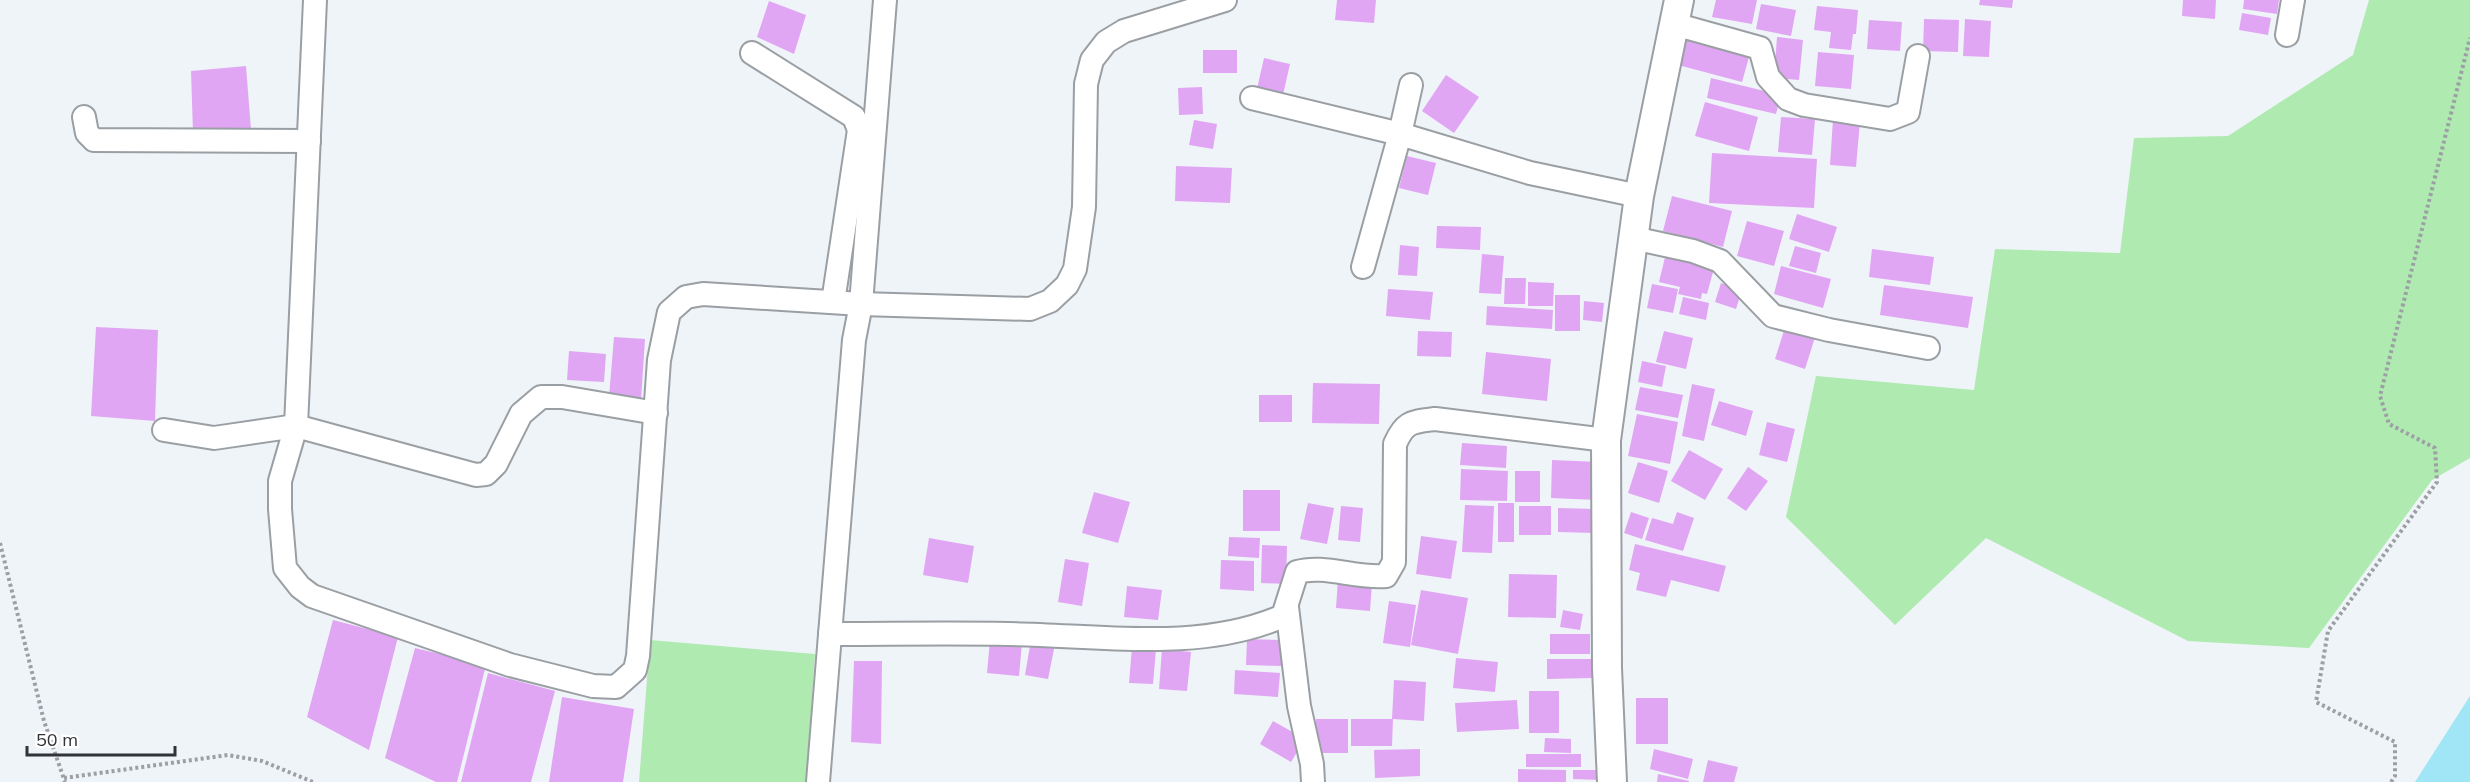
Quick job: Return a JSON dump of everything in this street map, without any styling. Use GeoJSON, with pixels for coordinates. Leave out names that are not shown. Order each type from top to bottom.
{"type":"FeatureCollection","features":[{"type":"Feature","properties":{"kind":"main road"},"geometry":{"type":"LineString","coordinates":[[1612,782],[1607,668],[1606,440],[1638,196],[1676,12]]}},
{"type":"Feature","properties":{"kind":"street"},"geometry":{"type":"LineString","coordinates":[[315,0],[296,426],[280,481],[279,508],[285,568],[300,587],[312,596],[510,665],[593,686],[616,687],[634,670],[638,656],[659,360],[669,312],[686,297],[703,294],[861,304],[1030,309],[1050,301],[1067,285],[1075,268],[1084,207],[1086,84],[1092,60],[1107,42],[1124,31],[1225,0]]}},
{"type":"Feature","properties":{"kind":"street"},"geometry":{"type":"LineString","coordinates":[[818,782],[854,340],[861,304],[885,0]]}},
{"type":"Feature","properties":{"kind":"street"},"geometry":{"type":"LineString","coordinates":[[2287,35],[2293,0]]}},
{"type":"Feature","properties":{"kind":"street"},"geometry":{"type":"LineString","coordinates":[[1676,12],[1760,48],[1768,77],[1788,99],[1804,105],[1890,118],[1908,112],[1918,56]]}},
{"type":"Feature","properties":{"kind":"street"},"geometry":{"type":"LineString","coordinates":[[752,53],[854,117],[858,130],[833,302]]}},
{"type":"Feature","properties":{"kind":"street"},"geometry":{"type":"LineString","coordinates":[[1363,267],[1400,134],[1411,85]]}},
{"type":"Feature","properties":{"kind":"street"},"geometry":{"type":"LineString","coordinates":[[1252,98],[1400,134],[1530,173],[1638,196]]}},
{"type":"Feature","properties":{"kind":"street"},"geometry":{"type":"LineString","coordinates":[[84,117],[87,133],[94,140],[309,141]]}},
{"type":"Feature","properties":{"kind":"street"},"geometry":{"type":"LineString","coordinates":[[1633,238],[1693,252],[1720,261],[1773,316],[1829,330],[1928,348]]}},
{"type":"Feature","properties":{"kind":"street"},"geometry":{"type":"LineString","coordinates":[[164,430],[213,438],[296,426],[476,475],[486,474],[496,464],[521,414],[541,397],[562,397],[656,413]]}},
{"type":"Feature","properties":{"kind":"street"},"geometry":{"type":"LineString","coordinates":[[830,634],[1009,634],[1175,640],[1264,625],[1284,616],[1297,572],[1307,569],[1371,578],[1386,576],[1394,562],[1395,444],[1402,429],[1416,421],[1435,418],[1606,440]]}},
{"type":"Feature","properties":{"kind":"street"},"geometry":{"type":"LineString","coordinates":[[1287,607],[1299,706],[1312,764],[1313,782]]}},
{"type":"Feature","properties":{"kind":"path"},"geometry":{"type":"LineString","coordinates":[[2391,782],[2395,776],[2395,742],[2316,702],[2328,631],[2437,482],[2435,448],[2389,424],[2380,396],[2470,38]]}},
{"type":"Feature","properties":{"kind":"path"},"geometry":{"type":"LineString","coordinates":[[0,543],[44,721],[65,780],[228,755],[262,761],[313,782]]}},
{"type":"Feature","properties":{"kind":"green space"},"geometry":{"type":"Polygon","coordinates":[[[2369,0],[2470,0],[2470,458],[2432,480],[2309,648],[2188,641],[1986,538],[1895,625],[1786,517],[1816,376],[1974,390],[1995,249],[2120,253],[2134,138],[2228,136],[2353,55],[2369,0]]]}},
{"type":"Feature","properties":{"kind":"green space"},"geometry":{"type":"Polygon","coordinates":[[[650,640],[815,654],[806,782],[639,782],[650,640]]]}},
{"type":"Feature","properties":{"kind":"water"},"geometry":{"type":"Polygon","coordinates":[[[2470,696],[2470,782],[2415,782],[2470,696]]]}},
{"type":"Feature","properties":{"kind":"building"},"geometry":{"type":"Polygon","coordinates":[[[1337,0],[1376,0],[1374,23],[1335,20],[1337,0]]]}},
{"type":"Feature","properties":{"kind":"building"},"geometry":{"type":"Polygon","coordinates":[[[1716,0],[1757,0],[1752,24],[1712,17],[1716,0]]]}},
{"type":"Feature","properties":{"kind":"building"},"geometry":{"type":"Polygon","coordinates":[[[1980,0],[2013,0],[2012,8],[1979,5],[1980,0]]]}},
{"type":"Feature","properties":{"kind":"building"},"geometry":{"type":"Polygon","coordinates":[[[2183,0],[2216,0],[2215,19],[2182,16],[2183,0]]]}},
{"type":"Feature","properties":{"kind":"building"},"geometry":{"type":"Polygon","coordinates":[[[2244,0],[2279,0],[2277,14],[2243,9],[2244,0]]]}},
{"type":"Feature","properties":{"kind":"building"},"geometry":{"type":"Polygon","coordinates":[[[769,1],[806,15],[794,54],[757,37],[769,1]]]}},
{"type":"Feature","properties":{"kind":"building"},"geometry":{"type":"Polygon","coordinates":[[[1761,4],[1796,10],[1791,36],[1756,29],[1761,4]]]}},
{"type":"Feature","properties":{"kind":"building"},"geometry":{"type":"Polygon","coordinates":[[[1817,6],[1858,10],[1856,34],[1853,34],[1851,50],[1829,48],[1831,32],[1814,30],[1817,6]]]}},
{"type":"Feature","properties":{"kind":"building"},"geometry":{"type":"Polygon","coordinates":[[[2242,13],[2271,18],[2268,35],[2239,30],[2242,13]]]}},
{"type":"Feature","properties":{"kind":"building"},"geometry":{"type":"Polygon","coordinates":[[[1924,19],[1959,20],[1958,52],[1923,51],[1924,19]]]}},
{"type":"Feature","properties":{"kind":"building"},"geometry":{"type":"Polygon","coordinates":[[[1965,19],[1991,21],[1989,57],[1963,56],[1965,19]]]}},
{"type":"Feature","properties":{"kind":"building"},"geometry":{"type":"Polygon","coordinates":[[[1869,20],[1902,22],[1900,51],[1867,49],[1869,20]]]}},
{"type":"Feature","properties":{"kind":"building"},"geometry":{"type":"Polygon","coordinates":[[[1686,33],[1751,50],[1742,82],[1678,65],[1686,33]]]}},
{"type":"Feature","properties":{"kind":"building"},"geometry":{"type":"Polygon","coordinates":[[[1777,37],[1803,40],[1799,80],[1774,78],[1777,37]]]}},
{"type":"Feature","properties":{"kind":"building"},"geometry":{"type":"Polygon","coordinates":[[[1203,50],[1237,50],[1237,73],[1203,73],[1203,50]]]}},
{"type":"Feature","properties":{"kind":"building"},"geometry":{"type":"Polygon","coordinates":[[[1818,52],[1854,55],[1851,89],[1815,86],[1818,52]]]}},
{"type":"Feature","properties":{"kind":"building"},"geometry":{"type":"Polygon","coordinates":[[[1264,58],[1290,64],[1282,99],[1256,93],[1264,58]]]}},
{"type":"Feature","properties":{"kind":"building"},"geometry":{"type":"Polygon","coordinates":[[[246,66],[251,130],[193,133],[191,71],[246,66]]]}},
{"type":"Feature","properties":{"kind":"building"},"geometry":{"type":"Polygon","coordinates":[[[1446,75],[1479,97],[1454,133],[1422,111],[1446,75]]]}},
{"type":"Feature","properties":{"kind":"building"},"geometry":{"type":"Polygon","coordinates":[[[1711,78],[1781,95],[1776,114],[1707,98],[1711,78]]]}},
{"type":"Feature","properties":{"kind":"building"},"geometry":{"type":"Polygon","coordinates":[[[1202,87],[1203,114],[1179,115],[1178,88],[1202,87]]]}},
{"type":"Feature","properties":{"kind":"building"},"geometry":{"type":"Polygon","coordinates":[[[1705,102],[1758,117],[1749,151],[1695,136],[1705,102]]]}},
{"type":"Feature","properties":{"kind":"building"},"geometry":{"type":"Polygon","coordinates":[[[1781,117],[1815,119],[1812,155],[1778,152],[1781,117]]]}},
{"type":"Feature","properties":{"kind":"building"},"geometry":{"type":"Polygon","coordinates":[[[1833,119],[1860,121],[1856,167],[1830,165],[1833,119]]]}},
{"type":"Feature","properties":{"kind":"building"},"geometry":{"type":"Polygon","coordinates":[[[1194,120],[1217,124],[1213,149],[1189,145],[1194,120]]]}},
{"type":"Feature","properties":{"kind":"building"},"geometry":{"type":"Polygon","coordinates":[[[1712,153],[1817,159],[1814,208],[1709,203],[1712,153]]]}},
{"type":"Feature","properties":{"kind":"building"},"geometry":{"type":"Polygon","coordinates":[[[1407,156],[1436,163],[1428,195],[1399,188],[1407,156]]]}},
{"type":"Feature","properties":{"kind":"building"},"geometry":{"type":"Polygon","coordinates":[[[1176,166],[1232,168],[1230,203],[1175,201],[1176,166]]]}},
{"type":"Feature","properties":{"kind":"building"},"geometry":{"type":"Polygon","coordinates":[[[1672,196],[1732,211],[1723,247],[1663,231],[1672,196]]]}},
{"type":"Feature","properties":{"kind":"building"},"geometry":{"type":"Polygon","coordinates":[[[1797,214],[1837,227],[1829,252],[1789,239],[1797,214]]]}},
{"type":"Feature","properties":{"kind":"building"},"geometry":{"type":"Polygon","coordinates":[[[1747,221],[1784,231],[1774,266],[1737,256],[1747,221]]]}},
{"type":"Feature","properties":{"kind":"building"},"geometry":{"type":"Polygon","coordinates":[[[1437,226],[1481,227],[1480,250],[1436,248],[1437,226]]]}},
{"type":"Feature","properties":{"kind":"building"},"geometry":{"type":"Polygon","coordinates":[[[1400,245],[1419,247],[1417,276],[1398,275],[1400,245]]]}},
{"type":"Feature","properties":{"kind":"building"},"geometry":{"type":"Polygon","coordinates":[[[1795,246],[1821,253],[1816,273],[1789,266],[1795,246]]]}},
{"type":"Feature","properties":{"kind":"building"},"geometry":{"type":"Polygon","coordinates":[[[1667,249],[1716,261],[1707,294],[1702,293],[1701,299],[1678,294],[1680,287],[1659,282],[1667,249]]]}},
{"type":"Feature","properties":{"kind":"building"},"geometry":{"type":"Polygon","coordinates":[[[1872,249],[1934,257],[1930,285],[1869,277],[1872,249]]]}},
{"type":"Feature","properties":{"kind":"building"},"geometry":{"type":"Polygon","coordinates":[[[1482,254],[1504,256],[1501,294],[1479,293],[1482,254]]]}},
{"type":"Feature","properties":{"kind":"building"},"geometry":{"type":"Polygon","coordinates":[[[1781,266],[1831,279],[1823,308],[1774,294],[1781,266]]]}},
{"type":"Feature","properties":{"kind":"building"},"geometry":{"type":"Polygon","coordinates":[[[1505,278],[1526,278],[1525,304],[1504,304],[1505,278]]]}},
{"type":"Feature","properties":{"kind":"building"},"geometry":{"type":"Polygon","coordinates":[[[1528,282],[1554,283],[1553,306],[1528,306],[1528,282]]]}},
{"type":"Feature","properties":{"kind":"building"},"geometry":{"type":"Polygon","coordinates":[[[1721,283],[1742,290],[1736,309],[1715,302],[1721,283]]]}},
{"type":"Feature","properties":{"kind":"building"},"geometry":{"type":"Polygon","coordinates":[[[1652,284],[1678,289],[1673,313],[1647,308],[1652,284]]]}},
{"type":"Feature","properties":{"kind":"building"},"geometry":{"type":"Polygon","coordinates":[[[1884,285],[1973,297],[1968,328],[1880,315],[1884,285]]]}},
{"type":"Feature","properties":{"kind":"building"},"geometry":{"type":"Polygon","coordinates":[[[1388,289],[1433,292],[1430,320],[1386,316],[1388,289]]]}},
{"type":"Feature","properties":{"kind":"building"},"geometry":{"type":"Polygon","coordinates":[[[1555,295],[1580,295],[1580,331],[1555,331],[1555,295]]]}},
{"type":"Feature","properties":{"kind":"building"},"geometry":{"type":"Polygon","coordinates":[[[1683,297],[1709,303],[1706,320],[1679,314],[1683,297]]]}},
{"type":"Feature","properties":{"kind":"building"},"geometry":{"type":"Polygon","coordinates":[[[1584,301],[1604,303],[1602,322],[1583,320],[1584,301]]]}},
{"type":"Feature","properties":{"kind":"building"},"geometry":{"type":"Polygon","coordinates":[[[1487,306],[1553,310],[1552,329],[1486,325],[1487,306]]]}},
{"type":"Feature","properties":{"kind":"building"},"geometry":{"type":"Polygon","coordinates":[[[1787,321],[1817,331],[1805,369],[1775,359],[1787,321]]]}},
{"type":"Feature","properties":{"kind":"building"},"geometry":{"type":"Polygon","coordinates":[[[96,327],[158,330],[155,421],[91,416],[96,327]]]}},
{"type":"Feature","properties":{"kind":"building"},"geometry":{"type":"Polygon","coordinates":[[[1418,331],[1452,332],[1451,357],[1417,356],[1418,331]]]}},
{"type":"Feature","properties":{"kind":"building"},"geometry":{"type":"Polygon","coordinates":[[[1664,331],[1693,338],[1686,369],[1656,362],[1664,331]]]}},
{"type":"Feature","properties":{"kind":"building"},"geometry":{"type":"Polygon","coordinates":[[[614,337],[645,339],[641,400],[609,397],[614,337]]]}},
{"type":"Feature","properties":{"kind":"building"},"geometry":{"type":"Polygon","coordinates":[[[569,351],[606,354],[604,382],[567,380],[569,351]]]}},
{"type":"Feature","properties":{"kind":"building"},"geometry":{"type":"Polygon","coordinates":[[[1486,352],[1551,359],[1547,401],[1482,394],[1486,352]]]}},
{"type":"Feature","properties":{"kind":"building"},"geometry":{"type":"Polygon","coordinates":[[[1642,361],[1666,366],[1662,387],[1638,382],[1642,361]]]}},
{"type":"Feature","properties":{"kind":"building"},"geometry":{"type":"Polygon","coordinates":[[[1313,383],[1380,384],[1379,424],[1312,423],[1313,383]]]}},
{"type":"Feature","properties":{"kind":"building"},"geometry":{"type":"Polygon","coordinates":[[[1692,384],[1715,389],[1704,441],[1682,436],[1692,384]]]}},
{"type":"Feature","properties":{"kind":"building"},"geometry":{"type":"Polygon","coordinates":[[[1640,387],[1683,395],[1678,418],[1635,410],[1640,387]]]}},
{"type":"Feature","properties":{"kind":"building"},"geometry":{"type":"Polygon","coordinates":[[[1259,395],[1292,395],[1292,422],[1259,422],[1259,395]]]}},
{"type":"Feature","properties":{"kind":"building"},"geometry":{"type":"Polygon","coordinates":[[[1719,401],[1753,411],[1746,436],[1711,425],[1719,401]]]}},
{"type":"Feature","properties":{"kind":"building"},"geometry":{"type":"Polygon","coordinates":[[[1637,414],[1678,422],[1670,464],[1628,456],[1637,414]]]}},
{"type":"Feature","properties":{"kind":"building"},"geometry":{"type":"Polygon","coordinates":[[[1767,422],[1795,429],[1787,462],[1759,455],[1767,422]]]}},
{"type":"Feature","properties":{"kind":"building"},"geometry":{"type":"Polygon","coordinates":[[[1462,443],[1507,446],[1506,468],[1460,465],[1462,443]]]}},
{"type":"Feature","properties":{"kind":"building"},"geometry":{"type":"Polygon","coordinates":[[[1689,450],[1723,469],[1705,500],[1671,481],[1689,450]]]}},
{"type":"Feature","properties":{"kind":"building"},"geometry":{"type":"Polygon","coordinates":[[[1552,460],[1599,462],[1597,500],[1551,498],[1552,460]]]}},
{"type":"Feature","properties":{"kind":"building"},"geometry":{"type":"Polygon","coordinates":[[[1638,462],[1668,471],[1659,503],[1628,493],[1638,462]]]}},
{"type":"Feature","properties":{"kind":"building"},"geometry":{"type":"Polygon","coordinates":[[[1748,467],[1768,481],[1746,511],[1727,498],[1748,467]]]}},
{"type":"Feature","properties":{"kind":"building"},"geometry":{"type":"Polygon","coordinates":[[[1461,469],[1508,471],[1507,501],[1460,500],[1461,469]]]}},
{"type":"Feature","properties":{"kind":"building"},"geometry":{"type":"Polygon","coordinates":[[[1515,471],[1540,471],[1540,502],[1515,502],[1515,471]]]}},
{"type":"Feature","properties":{"kind":"building"},"geometry":{"type":"Polygon","coordinates":[[[1243,490],[1280,490],[1280,531],[1243,531],[1243,490]]]}},
{"type":"Feature","properties":{"kind":"building"},"geometry":{"type":"Polygon","coordinates":[[[1094,492],[1130,502],[1118,543],[1082,533],[1094,492]]]}},
{"type":"Feature","properties":{"kind":"building"},"geometry":{"type":"Polygon","coordinates":[[[1308,503],[1334,508],[1327,544],[1300,539],[1308,503]]]}},
{"type":"Feature","properties":{"kind":"building"},"geometry":{"type":"Polygon","coordinates":[[[1498,503],[1514,503],[1514,542],[1498,542],[1498,503]]]}},
{"type":"Feature","properties":{"kind":"building"},"geometry":{"type":"Polygon","coordinates":[[[1465,505],[1494,506],[1492,553],[1462,552],[1465,505]]]}},
{"type":"Feature","properties":{"kind":"building"},"geometry":{"type":"Polygon","coordinates":[[[1341,506],[1363,508],[1360,542],[1338,540],[1341,506]]]}},
{"type":"Feature","properties":{"kind":"building"},"geometry":{"type":"Polygon","coordinates":[[[1519,506],[1551,506],[1551,535],[1519,535],[1519,506]]]}},
{"type":"Feature","properties":{"kind":"building"},"geometry":{"type":"Polygon","coordinates":[[[1558,508],[1596,509],[1595,533],[1558,532],[1558,508]]]}},
{"type":"Feature","properties":{"kind":"building"},"geometry":{"type":"Polygon","coordinates":[[[1631,512],[1649,518],[1642,539],[1624,533],[1631,512]]]}},
{"type":"Feature","properties":{"kind":"building"},"geometry":{"type":"Polygon","coordinates":[[[1677,512],[1694,518],[1683,551],[1645,540],[1652,518],[1673,524],[1677,512]]]}},
{"type":"Feature","properties":{"kind":"building"},"geometry":{"type":"Polygon","coordinates":[[[1421,536],[1457,541],[1451,579],[1416,574],[1421,536]]]}},
{"type":"Feature","properties":{"kind":"building"},"geometry":{"type":"Polygon","coordinates":[[[1229,537],[1260,538],[1259,558],[1228,556],[1229,537]]]}},
{"type":"Feature","properties":{"kind":"building"},"geometry":{"type":"Polygon","coordinates":[[[929,538],[974,546],[968,583],[923,575],[929,538]]]}},
{"type":"Feature","properties":{"kind":"building"},"geometry":{"type":"Polygon","coordinates":[[[1635,544],[1726,566],[1719,592],[1671,580],[1666,597],[1636,590],[1640,573],[1629,570],[1635,544]]]}},
{"type":"Feature","properties":{"kind":"building"},"geometry":{"type":"Polygon","coordinates":[[[1262,545],[1287,546],[1286,584],[1261,583],[1262,545]]]}},
{"type":"Feature","properties":{"kind":"building"},"geometry":{"type":"Polygon","coordinates":[[[1065,559],[1089,563],[1082,606],[1058,602],[1065,559]]]}},
{"type":"Feature","properties":{"kind":"building"},"geometry":{"type":"Polygon","coordinates":[[[1221,560],[1254,561],[1254,591],[1220,589],[1221,560]]]}},
{"type":"Feature","properties":{"kind":"building"},"geometry":{"type":"Polygon","coordinates":[[[1509,574],[1557,575],[1556,618],[1508,617],[1509,574]]]}},
{"type":"Feature","properties":{"kind":"building"},"geometry":{"type":"Polygon","coordinates":[[[1338,579],[1372,583],[1370,611],[1336,608],[1338,579]]]}},
{"type":"Feature","properties":{"kind":"building"},"geometry":{"type":"Polygon","coordinates":[[[1127,586],[1162,590],[1158,620],[1124,617],[1127,586]]]}},
{"type":"Feature","properties":{"kind":"building"},"geometry":{"type":"Polygon","coordinates":[[[1421,590],[1468,598],[1458,654],[1411,645],[1421,590]]]}},
{"type":"Feature","properties":{"kind":"building"},"geometry":{"type":"Polygon","coordinates":[[[1389,601],[1416,605],[1410,647],[1383,643],[1389,601]]]}},
{"type":"Feature","properties":{"kind":"building"},"geometry":{"type":"Polygon","coordinates":[[[1563,610],[1583,614],[1580,630],[1560,627],[1563,610]]]}},
{"type":"Feature","properties":{"kind":"building"},"geometry":{"type":"Polygon","coordinates":[[[333,620],[398,637],[369,750],[307,717],[333,620]]]}},
{"type":"Feature","properties":{"kind":"building"},"geometry":{"type":"Polygon","coordinates":[[[1550,634],[1590,634],[1590,654],[1550,654],[1550,634]]]}},
{"type":"Feature","properties":{"kind":"building"},"geometry":{"type":"Polygon","coordinates":[[[1247,639],[1282,640],[1281,666],[1246,665],[1247,639]]]}},
{"type":"Feature","properties":{"kind":"building"},"geometry":{"type":"Polygon","coordinates":[[[990,640],[1022,643],[1019,676],[987,673],[990,640]]]}},
{"type":"Feature","properties":{"kind":"building"},"geometry":{"type":"Polygon","coordinates":[[[1031,640],[1055,644],[1048,679],[1025,675],[1031,640]]]}},
{"type":"Feature","properties":{"kind":"building"},"geometry":{"type":"Polygon","coordinates":[[[1132,647],[1156,649],[1153,684],[1129,683],[1132,647]]]}},
{"type":"Feature","properties":{"kind":"building"},"geometry":{"type":"Polygon","coordinates":[[[415,648],[486,665],[457,782],[436,782],[385,758],[415,648]]]}},
{"type":"Feature","properties":{"kind":"building"},"geometry":{"type":"Polygon","coordinates":[[[1162,649],[1191,652],[1187,691],[1159,689],[1162,649]]]}},
{"type":"Feature","properties":{"kind":"building"},"geometry":{"type":"Polygon","coordinates":[[[1456,658],[1498,662],[1495,692],[1453,688],[1456,658]]]}},
{"type":"Feature","properties":{"kind":"building"},"geometry":{"type":"Polygon","coordinates":[[[1547,659],[1592,659],[1592,678],[1547,679],[1547,659]]]}},
{"type":"Feature","properties":{"kind":"building"},"geometry":{"type":"Polygon","coordinates":[[[854,661],[882,661],[881,744],[851,742],[854,661]]]}},
{"type":"Feature","properties":{"kind":"building"},"geometry":{"type":"Polygon","coordinates":[[[1235,670],[1280,673],[1278,697],[1234,694],[1235,670]]]}},
{"type":"Feature","properties":{"kind":"building"},"geometry":{"type":"Polygon","coordinates":[[[488,673],[555,691],[531,782],[461,782],[488,673]]]}},
{"type":"Feature","properties":{"kind":"building"},"geometry":{"type":"Polygon","coordinates":[[[1394,680],[1426,682],[1424,721],[1393,719],[1392,746],[1351,746],[1351,719],[1392,719],[1394,680]]]}},
{"type":"Feature","properties":{"kind":"building"},"geometry":{"type":"Polygon","coordinates":[[[1529,691],[1559,691],[1559,733],[1529,733],[1529,691]]]}},
{"type":"Feature","properties":{"kind":"building"},"geometry":{"type":"Polygon","coordinates":[[[562,697],[634,709],[623,782],[549,782],[562,697]]]}},
{"type":"Feature","properties":{"kind":"building"},"geometry":{"type":"Polygon","coordinates":[[[1636,698],[1668,698],[1668,744],[1636,744],[1636,698]]]}},
{"type":"Feature","properties":{"kind":"building"},"geometry":{"type":"Polygon","coordinates":[[[1517,700],[1519,729],[1457,732],[1455,703],[1517,700]]]}},
{"type":"Feature","properties":{"kind":"building"},"geometry":{"type":"Polygon","coordinates":[[[1316,719],[1348,719],[1348,753],[1316,753],[1316,719]]]}},
{"type":"Feature","properties":{"kind":"building"},"geometry":{"type":"Polygon","coordinates":[[[1273,721],[1305,739],[1291,762],[1260,744],[1273,721]]]}},
{"type":"Feature","properties":{"kind":"building"},"geometry":{"type":"Polygon","coordinates":[[[1545,738],[1571,739],[1571,753],[1544,752],[1545,738]]]}},
{"type":"Feature","properties":{"kind":"building"},"geometry":{"type":"Polygon","coordinates":[[[1420,749],[1420,776],[1375,778],[1374,750],[1420,749]]]}},
{"type":"Feature","properties":{"kind":"building"},"geometry":{"type":"Polygon","coordinates":[[[1654,749],[1693,759],[1688,779],[1650,769],[1654,749]]]}},
{"type":"Feature","properties":{"kind":"building"},"geometry":{"type":"Polygon","coordinates":[[[1526,754],[1581,754],[1581,767],[1526,767],[1526,754]]]}},
{"type":"Feature","properties":{"kind":"building"},"geometry":{"type":"Polygon","coordinates":[[[1708,760],[1738,767],[1734,782],[1703,782],[1708,760]]]}},
{"type":"Feature","properties":{"kind":"building"},"geometry":{"type":"Polygon","coordinates":[[[1518,769],[1566,770],[1566,782],[1518,782],[1518,769]]]}},
{"type":"Feature","properties":{"kind":"building"},"geometry":{"type":"Polygon","coordinates":[[[1573,770],[1600,770],[1600,780],[1573,779],[1573,770]]]}},
{"type":"Feature","properties":{"kind":"building"},"geometry":{"type":"Polygon","coordinates":[[[1658,774],[1689,781],[1689,782],[1657,782],[1658,774]]]}}]}
